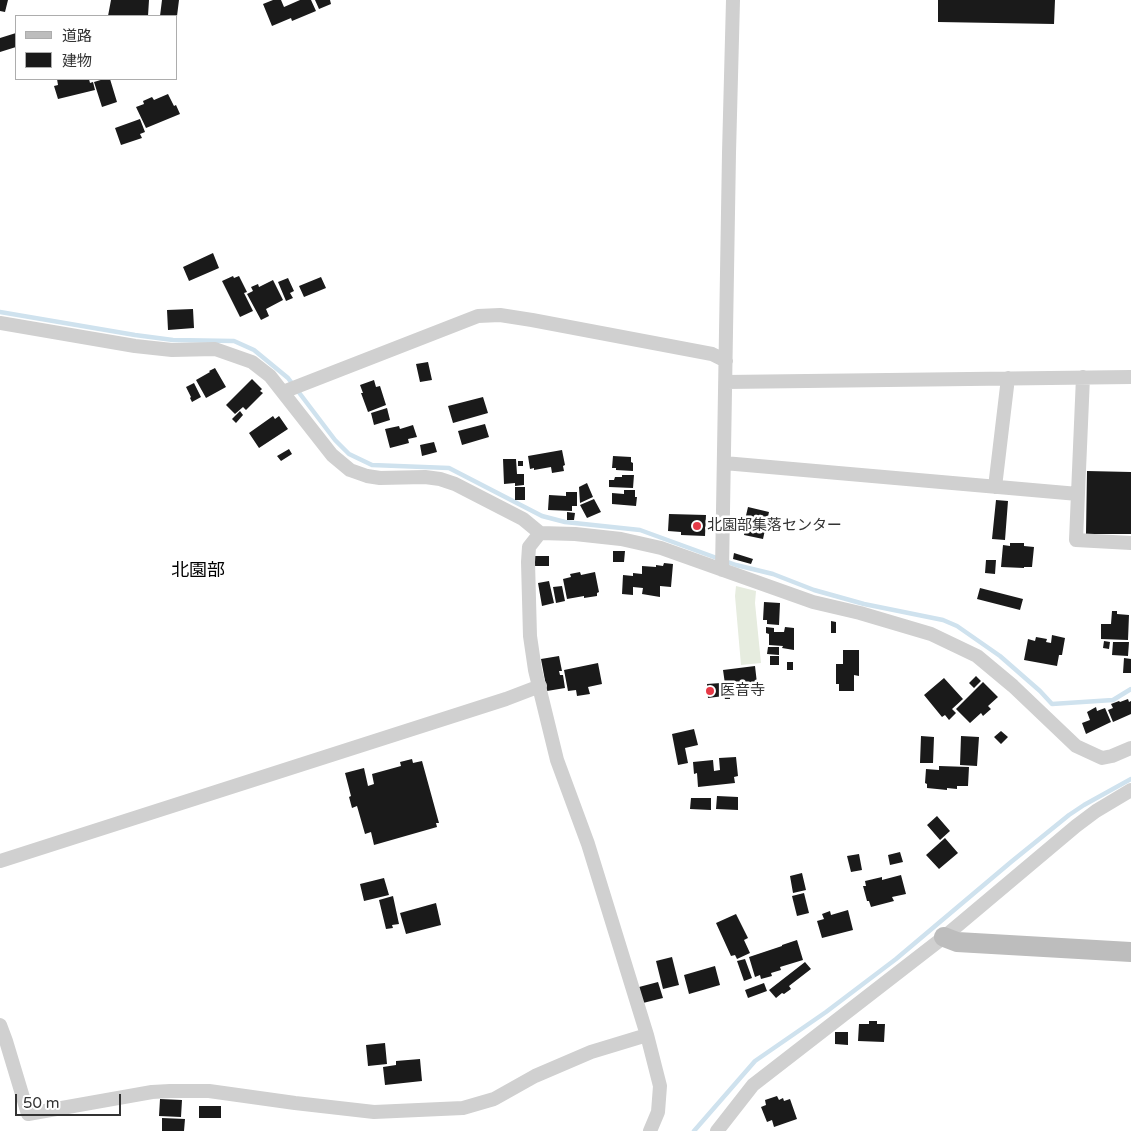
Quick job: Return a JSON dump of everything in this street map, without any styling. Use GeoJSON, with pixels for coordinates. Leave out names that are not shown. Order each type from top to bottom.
{"type":"FeatureCollection","features":[{"type":"Feature","properties":{"kind":"street"},"geometry":{"type":"LineString","coordinates":[[722,570],[733,0]]}},
{"type":"Feature","properties":{"kind":"street"},"geometry":{"type":"LineString","coordinates":[[283,392],[478,316],[500,315],[532,320],[712,354],[726,361]]}},
{"type":"Feature","properties":{"kind":"street"},"geometry":{"type":"LineString","coordinates":[[0,323],[134,346],[172,350],[215,349],[252,362],[270,376],[332,455],[350,470],[380,478],[425,477],[440,479],[455,484],[523,519],[540,533],[575,534],[620,539],[661,548],[813,602],[860,613],[931,634],[977,656],[1013,686],[1076,746],[1102,758],[1131,748]]}},
{"type":"Feature","properties":{"kind":"street"},"geometry":{"type":"LineString","coordinates":[[726,382],[1131,377]]}},
{"type":"Feature","properties":{"kind":"street"},"geometry":{"type":"LineString","coordinates":[[996,487],[1008,378]]}},
{"type":"Feature","properties":{"kind":"street"},"geometry":{"type":"LineString","coordinates":[[1083,378],[1076,540],[1131,543]]}},
{"type":"Feature","properties":{"kind":"street"},"geometry":{"type":"LineString","coordinates":[[724,463],[1078,494]]}},
{"type":"Feature","properties":{"kind":"street"},"geometry":{"type":"LineString","coordinates":[[540,533],[529,547],[528,562],[530,636],[535,670],[557,760],[588,844],[647,1035],[660,1086],[658,1112],[650,1131]]}},
{"type":"Feature","properties":{"kind":"street"},"geometry":{"type":"LineString","coordinates":[[0,861],[506,699],[540,686]]}},
{"type":"Feature","properties":{"kind":"street"},"geometry":{"type":"LineString","coordinates":[[717,1131],[753,1085],[944,937],[1076,826],[1096,811],[1131,790]]}},
{"type":"Feature","properties":{"kind":"street"},"geometry":{"type":"LineString","coordinates":[[944,937],[957,942],[1131,952]]}},
{"type":"Feature","properties":{"kind":"street"},"geometry":{"type":"LineString","coordinates":[[0,1025],[28,1114],[152,1092],[170,1091],[209,1091],[374,1112],[463,1108],[494,1099],[535,1076],[591,1052],[647,1035]]}},
{"type":"Feature","properties":{"kind":"shaded area"},"geometry":{"type":"Polygon","coordinates":[[[736,586],[756,591],[755,603],[761,663],[741,665],[735,596],[736,586]]]}},
{"type":"Feature","properties":{"kind":"building"},"geometry":{"type":"Polygon","coordinates":[[[0,0],[8,0],[5,12],[0,11],[0,0]]]}},
{"type":"Feature","properties":{"kind":"building"},"geometry":{"type":"Polygon","coordinates":[[[111,0],[149,0],[148,15],[108,15],[111,0]]]}},
{"type":"Feature","properties":{"kind":"building"},"geometry":{"type":"Polygon","coordinates":[[[162,0],[179,0],[177,15],[160,15],[162,0]]]}},
{"type":"Feature","properties":{"kind":"building"},"geometry":{"type":"Polygon","coordinates":[[[273,0],[281,0],[284,7],[300,0],[311,0],[316,11],[292,21],[291,18],[272,26],[263,4],[273,0]]]}},
{"type":"Feature","properties":{"kind":"building"},"geometry":{"type":"Polygon","coordinates":[[[315,0],[330,0],[331,4],[319,9],[315,0]]]}},
{"type":"Feature","properties":{"kind":"building"},"geometry":{"type":"Polygon","coordinates":[[[938,0],[1055,0],[1054,24],[938,22],[938,0]]]}},
{"type":"Feature","properties":{"kind":"building"},"geometry":{"type":"Polygon","coordinates":[[[15,33],[15,47],[0,52],[0,38],[15,33]]]}},
{"type":"Feature","properties":{"kind":"building"},"geometry":{"type":"Polygon","coordinates":[[[57,80],[89,80],[90,83],[93,82],[95,90],[58,99],[54,86],[58,85],[57,80]]]}},
{"type":"Feature","properties":{"kind":"building"},"geometry":{"type":"Polygon","coordinates":[[[110,80],[117,102],[102,107],[94,82],[110,80]]]}},
{"type":"Feature","properties":{"kind":"building"},"geometry":{"type":"Polygon","coordinates":[[[168,94],[180,114],[146,128],[136,107],[144,104],[143,101],[152,97],[154,100],[168,94]]]}},
{"type":"Feature","properties":{"kind":"building"},"geometry":{"type":"Polygon","coordinates":[[[140,119],[145,132],[140,134],[142,138],[121,145],[115,128],[140,119]]]}},
{"type":"Feature","properties":{"kind":"building"},"geometry":{"type":"Polygon","coordinates":[[[213,253],[219,268],[189,281],[183,267],[213,253]]]}},
{"type":"Feature","properties":{"kind":"building"},"geometry":{"type":"Polygon","coordinates":[[[233,276],[234,278],[239,276],[247,292],[244,293],[253,311],[240,317],[222,281],[233,276]]]}},
{"type":"Feature","properties":{"kind":"building"},"geometry":{"type":"Polygon","coordinates":[[[321,277],[326,288],[304,297],[299,286],[321,277]]]}},
{"type":"Feature","properties":{"kind":"building"},"geometry":{"type":"Polygon","coordinates":[[[288,278],[294,291],[290,293],[293,298],[286,301],[278,282],[288,278]]]}},
{"type":"Feature","properties":{"kind":"building"},"geometry":{"type":"Polygon","coordinates":[[[273,280],[283,300],[266,309],[269,316],[261,320],[247,294],[253,291],[251,287],[258,284],[259,287],[273,280]]]}},
{"type":"Feature","properties":{"kind":"building"},"geometry":{"type":"Polygon","coordinates":[[[193,309],[194,328],[168,330],[167,310],[193,309]]]}},
{"type":"Feature","properties":{"kind":"building"},"geometry":{"type":"Polygon","coordinates":[[[428,362],[432,380],[420,382],[416,364],[428,362]]]}},
{"type":"Feature","properties":{"kind":"building"},"geometry":{"type":"Polygon","coordinates":[[[215,368],[226,387],[206,398],[196,380],[215,368]]]}},
{"type":"Feature","properties":{"kind":"building"},"geometry":{"type":"Polygon","coordinates":[[[252,379],[262,389],[260,391],[263,393],[246,410],[243,407],[235,414],[226,405],[252,379]]]}},
{"type":"Feature","properties":{"kind":"building"},"geometry":{"type":"Polygon","coordinates":[[[374,380],[376,387],[380,386],[386,405],[368,412],[360,385],[374,380]]]}},
{"type":"Feature","properties":{"kind":"building"},"geometry":{"type":"Polygon","coordinates":[[[194,383],[201,397],[192,402],[186,387],[194,383]]]}},
{"type":"Feature","properties":{"kind":"building"},"geometry":{"type":"Polygon","coordinates":[[[483,397],[488,413],[453,423],[448,406],[483,397]]]}},
{"type":"Feature","properties":{"kind":"building"},"geometry":{"type":"Polygon","coordinates":[[[387,408],[390,420],[374,425],[371,413],[387,408]]]}},
{"type":"Feature","properties":{"kind":"building"},"geometry":{"type":"Polygon","coordinates":[[[240,411],[243,415],[236,423],[232,419],[240,411]]]}},
{"type":"Feature","properties":{"kind":"building"},"geometry":{"type":"Polygon","coordinates":[[[273,416],[275,419],[279,416],[288,429],[259,448],[249,433],[273,416]]]}},
{"type":"Feature","properties":{"kind":"building"},"geometry":{"type":"Polygon","coordinates":[[[485,424],[489,437],[462,445],[458,431],[485,424]]]}},
{"type":"Feature","properties":{"kind":"building"},"geometry":{"type":"Polygon","coordinates":[[[413,425],[417,437],[408,439],[409,443],[390,448],[385,429],[399,426],[400,429],[413,425]]]}},
{"type":"Feature","properties":{"kind":"building"},"geometry":{"type":"Polygon","coordinates":[[[434,442],[437,452],[422,456],[420,445],[434,442]]]}},
{"type":"Feature","properties":{"kind":"building"},"geometry":{"type":"Polygon","coordinates":[[[289,449],[292,454],[281,461],[277,456],[289,449]]]}},
{"type":"Feature","properties":{"kind":"building"},"geometry":{"type":"Polygon","coordinates":[[[562,450],[565,465],[563,466],[564,471],[552,473],[551,467],[530,469],[528,456],[562,450]]]}},
{"type":"Feature","properties":{"kind":"building"},"geometry":{"type":"Polygon","coordinates":[[[613,456],[631,457],[633,471],[612,468],[613,456]]]}},
{"type":"Feature","properties":{"kind":"building"},"geometry":{"type":"Polygon","coordinates":[[[503,459],[516,459],[517,474],[524,474],[524,485],[515,486],[515,483],[504,484],[503,459]]]}},
{"type":"Feature","properties":{"kind":"building"},"geometry":{"type":"Polygon","coordinates":[[[518,461],[523,461],[523,466],[518,466],[518,461]]]}},
{"type":"Feature","properties":{"kind":"building"},"geometry":{"type":"Polygon","coordinates":[[[1087,471],[1131,472],[1131,534],[1086,534],[1087,471]]]}},
{"type":"Feature","properties":{"kind":"building"},"geometry":{"type":"Polygon","coordinates":[[[622,475],[634,475],[633,488],[609,487],[609,480],[614,480],[615,477],[622,477],[622,475]]]}},
{"type":"Feature","properties":{"kind":"building"},"geometry":{"type":"Polygon","coordinates":[[[587,483],[593,497],[580,503],[579,487],[587,483]]]}},
{"type":"Feature","properties":{"kind":"building"},"geometry":{"type":"Polygon","coordinates":[[[515,487],[525,487],[525,500],[515,500],[515,487]]]}},
{"type":"Feature","properties":{"kind":"building"},"geometry":{"type":"Polygon","coordinates":[[[624,490],[635,490],[635,497],[637,497],[636,506],[612,504],[612,493],[624,494],[624,490]]]}},
{"type":"Feature","properties":{"kind":"building"},"geometry":{"type":"Polygon","coordinates":[[[566,492],[577,492],[577,506],[572,506],[572,511],[548,510],[549,495],[566,496],[566,492]]]}},
{"type":"Feature","properties":{"kind":"building"},"geometry":{"type":"Polygon","coordinates":[[[594,499],[601,512],[587,518],[580,505],[594,499]]]}},
{"type":"Feature","properties":{"kind":"building"},"geometry":{"type":"Polygon","coordinates":[[[996,500],[1008,501],[1005,540],[992,539],[996,500]]]}},
{"type":"Feature","properties":{"kind":"building"},"geometry":{"type":"Polygon","coordinates":[[[748,507],[769,512],[763,539],[744,535],[746,524],[744,524],[748,507]]]}},
{"type":"Feature","properties":{"kind":"building"},"geometry":{"type":"Polygon","coordinates":[[[567,512],[575,513],[574,520],[567,520],[567,512]]]}},
{"type":"Feature","properties":{"kind":"building"},"geometry":{"type":"Polygon","coordinates":[[[669,514],[706,515],[705,536],[681,535],[681,532],[668,531],[669,514]]]}},
{"type":"Feature","properties":{"kind":"building"},"geometry":{"type":"Polygon","coordinates":[[[1010,543],[1024,543],[1024,546],[1034,547],[1032,567],[1001,567],[1003,545],[1010,546],[1010,543]]]}},
{"type":"Feature","properties":{"kind":"building"},"geometry":{"type":"Polygon","coordinates":[[[613,551],[625,551],[624,562],[613,562],[613,551]]]}},
{"type":"Feature","properties":{"kind":"building"},"geometry":{"type":"Polygon","coordinates":[[[734,553],[753,559],[751,564],[733,559],[734,553]]]}},
{"type":"Feature","properties":{"kind":"building"},"geometry":{"type":"Polygon","coordinates":[[[533,556],[549,556],[549,566],[533,566],[533,556]]]}},
{"type":"Feature","properties":{"kind":"building"},"geometry":{"type":"Polygon","coordinates":[[[986,560],[996,560],[995,574],[985,573],[986,560]]]}},
{"type":"Feature","properties":{"kind":"building"},"geometry":{"type":"Polygon","coordinates":[[[664,563],[673,564],[671,587],[660,586],[660,597],[642,594],[643,588],[633,587],[633,595],[622,594],[623,575],[633,576],[633,573],[642,574],[642,566],[656,567],[656,565],[663,566],[664,563]]]}},
{"type":"Feature","properties":{"kind":"building"},"geometry":{"type":"Polygon","coordinates":[[[580,572],[581,575],[595,572],[599,592],[597,596],[567,599],[563,579],[571,577],[570,574],[580,572]]]}},
{"type":"Feature","properties":{"kind":"building"},"geometry":{"type":"Polygon","coordinates":[[[549,581],[554,603],[542,606],[538,583],[549,581]]]}},
{"type":"Feature","properties":{"kind":"building"},"geometry":{"type":"Polygon","coordinates":[[[562,586],[565,601],[556,603],[553,587],[562,586]]]}},
{"type":"Feature","properties":{"kind":"building"},"geometry":{"type":"Polygon","coordinates":[[[980,588],[1023,599],[1020,610],[977,599],[980,588]]]}},
{"type":"Feature","properties":{"kind":"building"},"geometry":{"type":"Polygon","coordinates":[[[764,602],[780,603],[779,625],[767,624],[767,620],[763,620],[764,602]]]}},
{"type":"Feature","properties":{"kind":"building"},"geometry":{"type":"Polygon","coordinates":[[[1112,611],[1117,611],[1117,614],[1129,615],[1128,640],[1101,639],[1101,624],[1111,624],[1112,611]]]}},
{"type":"Feature","properties":{"kind":"building"},"geometry":{"type":"Polygon","coordinates":[[[831,621],[836,622],[836,633],[831,633],[831,621]]]}},
{"type":"Feature","properties":{"kind":"building"},"geometry":{"type":"Polygon","coordinates":[[[766,627],[774,628],[774,632],[784,632],[785,627],[794,628],[794,650],[782,648],[783,646],[769,645],[769,634],[766,633],[766,627]]]}},
{"type":"Feature","properties":{"kind":"building"},"geometry":{"type":"Polygon","coordinates":[[[1052,635],[1065,638],[1062,655],[1059,655],[1057,666],[1024,660],[1028,639],[1035,641],[1036,637],[1047,639],[1046,642],[1051,643],[1052,635]]]}},
{"type":"Feature","properties":{"kind":"building"},"geometry":{"type":"Polygon","coordinates":[[[1104,641],[1110,642],[1109,649],[1103,648],[1104,641]]]}},
{"type":"Feature","properties":{"kind":"building"},"geometry":{"type":"Polygon","coordinates":[[[1113,642],[1129,642],[1128,656],[1112,655],[1113,642]]]}},
{"type":"Feature","properties":{"kind":"building"},"geometry":{"type":"Polygon","coordinates":[[[768,647],[779,647],[779,655],[767,654],[768,647]]]}},
{"type":"Feature","properties":{"kind":"building"},"geometry":{"type":"Polygon","coordinates":[[[843,650],[859,650],[859,676],[854,675],[854,691],[839,691],[839,684],[836,684],[836,664],[843,664],[843,650]]]}},
{"type":"Feature","properties":{"kind":"building"},"geometry":{"type":"Polygon","coordinates":[[[559,656],[562,671],[559,671],[560,675],[563,675],[565,688],[547,691],[541,659],[559,656]]]}},
{"type":"Feature","properties":{"kind":"building"},"geometry":{"type":"Polygon","coordinates":[[[770,656],[779,656],[779,665],[770,665],[770,656]]]}},
{"type":"Feature","properties":{"kind":"building"},"geometry":{"type":"Polygon","coordinates":[[[1124,658],[1131,659],[1131,673],[1123,673],[1124,658]]]}},
{"type":"Feature","properties":{"kind":"building"},"geometry":{"type":"Polygon","coordinates":[[[787,662],[793,662],[793,670],[787,670],[787,662]]]}},
{"type":"Feature","properties":{"kind":"building"},"geometry":{"type":"Polygon","coordinates":[[[598,663],[602,684],[588,687],[590,694],[577,696],[576,690],[568,691],[564,670],[598,663]]]}},
{"type":"Feature","properties":{"kind":"building"},"geometry":{"type":"Polygon","coordinates":[[[755,666],[758,692],[730,695],[730,699],[725,699],[724,696],[708,698],[707,684],[725,684],[723,670],[755,666]]]}},
{"type":"Feature","properties":{"kind":"building"},"geometry":{"type":"Polygon","coordinates":[[[976,676],[981,681],[974,688],[969,683],[976,676]]]}},
{"type":"Feature","properties":{"kind":"building"},"geometry":{"type":"Polygon","coordinates":[[[944,678],[963,699],[952,709],[956,713],[949,720],[945,715],[942,717],[924,695],[944,678]]]}},
{"type":"Feature","properties":{"kind":"building"},"geometry":{"type":"Polygon","coordinates":[[[983,682],[998,697],[988,706],[991,709],[983,716],[981,713],[970,723],[956,709],[983,682]]]}},
{"type":"Feature","properties":{"kind":"building"},"geometry":{"type":"Polygon","coordinates":[[[1128,699],[1129,702],[1131,701],[1131,714],[1113,722],[1108,710],[1113,708],[1111,704],[1128,699]]]}},
{"type":"Feature","properties":{"kind":"building"},"geometry":{"type":"Polygon","coordinates":[[[1096,707],[1097,711],[1105,708],[1111,722],[1086,734],[1082,723],[1090,720],[1087,712],[1096,707]]]}},
{"type":"Feature","properties":{"kind":"building"},"geometry":{"type":"Polygon","coordinates":[[[694,729],[698,745],[685,748],[688,763],[678,765],[672,734],[694,729]]]}},
{"type":"Feature","properties":{"kind":"building"},"geometry":{"type":"Polygon","coordinates":[[[1001,731],[1008,737],[1001,744],[994,737],[1001,731]]]}},
{"type":"Feature","properties":{"kind":"building"},"geometry":{"type":"Polygon","coordinates":[[[921,736],[934,737],[933,763],[920,763],[921,736]]]}},
{"type":"Feature","properties":{"kind":"building"},"geometry":{"type":"Polygon","coordinates":[[[961,736],[979,737],[977,766],[960,765],[961,736]]]}},
{"type":"Feature","properties":{"kind":"building"},"geometry":{"type":"Polygon","coordinates":[[[736,757],[738,776],[734,777],[735,783],[698,787],[697,773],[694,774],[693,762],[713,760],[714,771],[720,770],[719,758],[736,757]]]}},
{"type":"Feature","properties":{"kind":"building"},"geometry":{"type":"Polygon","coordinates":[[[412,759],[413,763],[422,761],[439,823],[436,823],[437,827],[374,845],[371,832],[365,834],[357,806],[352,808],[345,773],[364,768],[368,786],[374,784],[372,774],[401,766],[400,762],[412,759]]]}},
{"type":"Feature","properties":{"kind":"building"},"geometry":{"type":"Polygon","coordinates":[[[939,766],[969,767],[968,786],[957,786],[957,789],[947,788],[947,790],[927,788],[925,783],[926,769],[939,770],[939,766]]]}},
{"type":"Feature","properties":{"kind":"building"},"geometry":{"type":"Polygon","coordinates":[[[717,796],[738,797],[738,810],[716,809],[717,796]]]}},
{"type":"Feature","properties":{"kind":"building"},"geometry":{"type":"Polygon","coordinates":[[[691,798],[711,798],[711,810],[690,809],[691,798]]]}},
{"type":"Feature","properties":{"kind":"building"},"geometry":{"type":"Polygon","coordinates":[[[937,816],[950,831],[940,840],[927,825],[937,816]]]}},
{"type":"Feature","properties":{"kind":"building"},"geometry":{"type":"Polygon","coordinates":[[[945,838],[958,853],[939,869],[926,855],[945,838]]]}},
{"type":"Feature","properties":{"kind":"building"},"geometry":{"type":"Polygon","coordinates":[[[900,852],[903,862],[890,865],[888,855],[900,852]]]}},
{"type":"Feature","properties":{"kind":"building"},"geometry":{"type":"Polygon","coordinates":[[[859,854],[862,870],[851,872],[847,856],[859,854]]]}},
{"type":"Feature","properties":{"kind":"building"},"geometry":{"type":"Polygon","coordinates":[[[802,873],[806,890],[793,893],[790,876],[802,873]]]}},
{"type":"Feature","properties":{"kind":"building"},"geometry":{"type":"Polygon","coordinates":[[[901,875],[906,894],[892,897],[894,901],[871,907],[869,901],[867,901],[863,886],[866,886],[865,881],[882,877],[882,880],[901,875]]]}},
{"type":"Feature","properties":{"kind":"building"},"geometry":{"type":"Polygon","coordinates":[[[384,878],[389,895],[364,901],[360,884],[384,878]]]}},
{"type":"Feature","properties":{"kind":"building"},"geometry":{"type":"Polygon","coordinates":[[[804,893],[809,913],[797,916],[792,896],[804,893]]]}},
{"type":"Feature","properties":{"kind":"building"},"geometry":{"type":"Polygon","coordinates":[[[393,896],[399,924],[392,925],[393,928],[386,929],[379,900],[393,896]]]}},
{"type":"Feature","properties":{"kind":"building"},"geometry":{"type":"Polygon","coordinates":[[[436,903],[441,925],[406,934],[400,913],[436,903]]]}},
{"type":"Feature","properties":{"kind":"building"},"geometry":{"type":"Polygon","coordinates":[[[848,910],[853,930],[822,938],[817,921],[824,919],[822,914],[830,911],[831,915],[848,910]]]}},
{"type":"Feature","properties":{"kind":"building"},"geometry":{"type":"Polygon","coordinates":[[[736,914],[748,938],[744,940],[750,953],[737,959],[735,955],[731,956],[716,923],[736,914]]]}},
{"type":"Feature","properties":{"kind":"building"},"geometry":{"type":"Polygon","coordinates":[[[797,940],[803,960],[780,967],[781,970],[771,973],[772,976],[761,979],[760,975],[755,977],[749,957],[797,940]]]}},
{"type":"Feature","properties":{"kind":"building"},"geometry":{"type":"Polygon","coordinates":[[[672,957],[679,985],[663,989],[656,961],[672,957]]]}},
{"type":"Feature","properties":{"kind":"building"},"geometry":{"type":"Polygon","coordinates":[[[745,959],[752,978],[744,981],[737,961],[745,959]]]}},
{"type":"Feature","properties":{"kind":"building"},"geometry":{"type":"Polygon","coordinates":[[[805,962],[811,969],[789,986],[791,989],[776,998],[769,990],[805,962]]]}},
{"type":"Feature","properties":{"kind":"building"},"geometry":{"type":"Polygon","coordinates":[[[715,966],[720,985],[689,994],[684,975],[715,966]]]}},
{"type":"Feature","properties":{"kind":"building"},"geometry":{"type":"Polygon","coordinates":[[[658,982],[663,998],[643,1003],[639,987],[658,982]]]}},
{"type":"Feature","properties":{"kind":"building"},"geometry":{"type":"Polygon","coordinates":[[[764,983],[767,991],[748,998],[745,990],[764,983]]]}},
{"type":"Feature","properties":{"kind":"building"},"geometry":{"type":"Polygon","coordinates":[[[869,1021],[885,1024],[884,1042],[858,1041],[859,1024],[869,1024],[869,1021]]]}},
{"type":"Feature","properties":{"kind":"building"},"geometry":{"type":"Polygon","coordinates":[[[835,1032],[848,1032],[848,1045],[835,1044],[835,1032]]]}},
{"type":"Feature","properties":{"kind":"building"},"geometry":{"type":"Polygon","coordinates":[[[385,1043],[387,1064],[368,1066],[366,1045],[385,1043]]]}},
{"type":"Feature","properties":{"kind":"building"},"geometry":{"type":"Polygon","coordinates":[[[420,1059],[422,1081],[385,1085],[383,1067],[396,1065],[396,1061],[420,1059]]]}},
{"type":"Feature","properties":{"kind":"building"},"geometry":{"type":"Polygon","coordinates":[[[777,1096],[779,1100],[783,1098],[784,1101],[790,1099],[797,1119],[774,1127],[772,1120],[767,1122],[761,1107],[766,1105],[765,1100],[777,1096]]]}},
{"type":"Feature","properties":{"kind":"building"},"geometry":{"type":"Polygon","coordinates":[[[160,1099],[182,1100],[181,1117],[159,1116],[160,1099]]]}},
{"type":"Feature","properties":{"kind":"building"},"geometry":{"type":"Polygon","coordinates":[[[199,1106],[221,1106],[221,1118],[199,1118],[199,1106]]]}},
{"type":"Feature","properties":{"kind":"building"},"geometry":{"type":"Polygon","coordinates":[[[162,1118],[185,1119],[184,1131],[162,1131],[162,1118]]]}},
{"type":"Feature","properties":{"kind":"waterway"},"geometry":{"type":"LineString","coordinates":[[0,312],[173,340],[234,341],[254,350],[288,378],[335,440],[349,454],[372,465],[449,468],[542,516],[565,522],[640,530],[736,565],[773,574],[814,590],[864,604],[943,620],[957,626],[1000,656],[1052,704],[1113,700],[1131,689]]}},
{"type":"Feature","properties":{"kind":"waterway"},"geometry":{"type":"LineString","coordinates":[[694,1131],[755,1061],[826,1012],[896,959],[1069,815],[1131,779]]}},
{"type":"Feature","properties":{"kind":"place","name":"北園部集落センター"},"geometry":{"type":"Point","coordinates":[697,526]}},
{"type":"Feature","properties":{"kind":"place","name":"医音寺"},"geometry":{"type":"Point","coordinates":[710,691]}},
{"type":"Feature","properties":{"kind":"district","name":"北園部"},"geometry":{"type":"Point","coordinates":[198,571]}}]}
